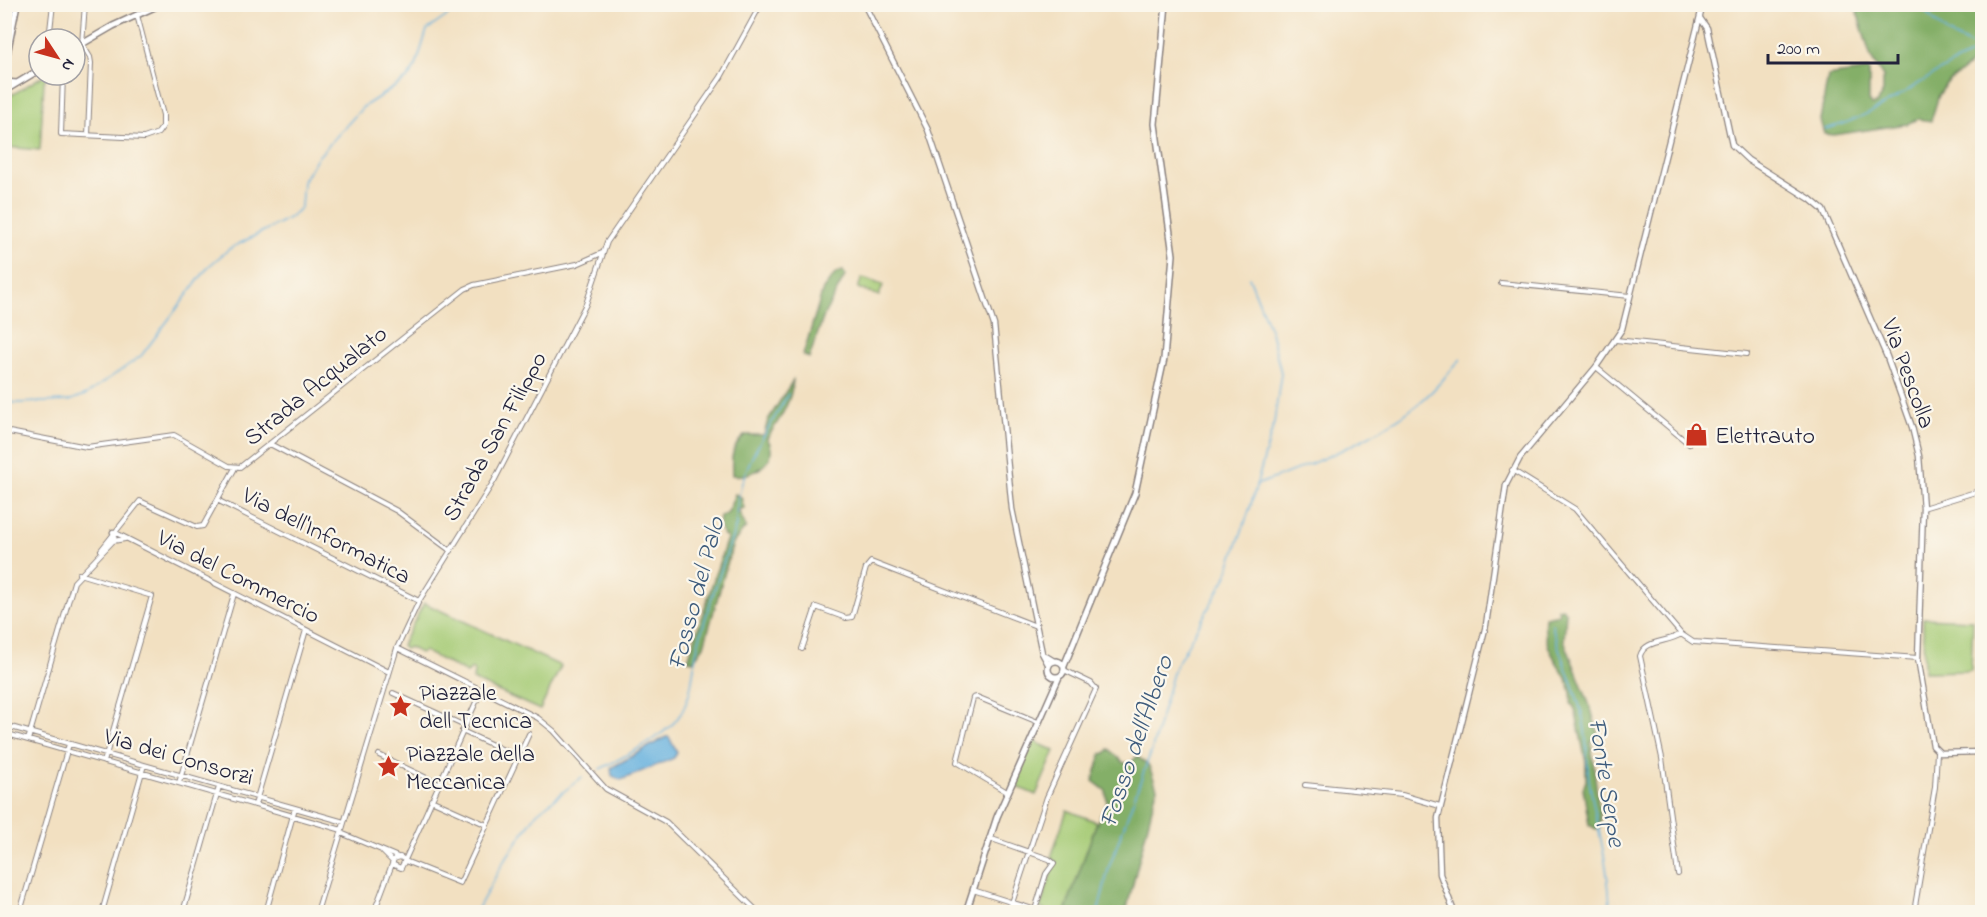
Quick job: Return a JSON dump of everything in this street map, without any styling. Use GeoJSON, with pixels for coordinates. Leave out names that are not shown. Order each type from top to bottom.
{"type":"FeatureCollection","features":[{"type":"Feature","properties":{"kind":"main road"},"geometry":{"type":"LineString","coordinates":[[4,69],[17,4]]}},
{"type":"Feature","properties":{"kind":"main road"},"geometry":{"type":"LineString","coordinates":[[87,41],[137,14],[161,4]]}},
{"type":"Feature","properties":{"kind":"main road"},"geometry":{"type":"LineString","coordinates":[[1050,694],[1050,675],[1067,657],[1135,493],[1164,359],[1173,255],[1155,124],[1166,4]]}},
{"type":"Feature","properties":{"kind":"main road"},"geometry":{"type":"LineString","coordinates":[[6,89],[27,77]]}},
{"type":"Feature","properties":{"kind":"main road"},"geometry":{"type":"LineString","coordinates":[[4,82],[19,82]]}},
{"type":"Feature","properties":{"kind":"main road"},"geometry":{"type":"LineString","coordinates":[[966,912],[989,838],[1059,668]]}},
{"type":"Feature","properties":{"kind":"street"},"geometry":{"type":"LineString","coordinates":[[50,27],[53,4]]}},
{"type":"Feature","properties":{"kind":"street"},"geometry":{"type":"LineString","coordinates":[[83,27],[85,4]]}},
{"type":"Feature","properties":{"kind":"street","name":"Strada San Filippo"},"geometry":{"type":"LineString","coordinates":[[317,912],[389,672],[397,648],[419,601],[494,481],[586,304],[602,252],[721,77],[761,4]]}},
{"type":"Feature","properties":{"kind":"street"},"geometry":{"type":"LineString","coordinates":[[864,4],[928,130],[994,325],[1012,509],[1042,653],[1059,668],[1091,683],[1096,691],[1047,797],[1009,912]]}},
{"type":"Feature","properties":{"kind":"street"},"geometry":{"type":"LineString","coordinates":[[1454,912],[1439,867],[1437,832],[1440,806],[1486,625],[1504,497],[1512,470],[1520,458],[1616,340],[1631,296],[1703,4]]}},
{"type":"Feature","properties":{"kind":"street"},"geometry":{"type":"LineString","coordinates":[[63,87],[61,134],[154,137],[161,130],[163,115],[137,14]]}},
{"type":"Feature","properties":{"kind":"street","name":"Via Pescolla"},"geometry":{"type":"LineString","coordinates":[[1700,18],[1707,28],[1732,145],[1748,160],[1816,203],[1827,217],[1887,357],[1912,427],[1922,472],[1923,508],[1918,658],[1933,746],[1937,752]]}},
{"type":"Feature","properties":{"kind":"street"},"geometry":{"type":"LineString","coordinates":[[87,52],[91,63],[88,135]]}},
{"type":"Feature","properties":{"kind":"street","name":"Strada Acqualato"},"geometry":{"type":"LineString","coordinates":[[4,431],[87,447],[174,435],[235,468],[244,465],[470,287],[577,264],[602,252]]}},
{"type":"Feature","properties":{"kind":"street"},"geometry":{"type":"LineString","coordinates":[[1501,283],[1631,296]]}},
{"type":"Feature","properties":{"kind":"street"},"geometry":{"type":"LineString","coordinates":[[1616,340],[1747,354]]}},
{"type":"Feature","properties":{"kind":"street"},"geometry":{"type":"LineString","coordinates":[[1596,367],[1689,444]]}},
{"type":"Feature","properties":{"kind":"street"},"geometry":{"type":"LineString","coordinates":[[270,444],[397,511],[451,551]]}},
{"type":"Feature","properties":{"kind":"street","name":"Via dell'Informatica"},"geometry":{"type":"LineString","coordinates":[[97,555],[140,501],[200,527],[208,522],[235,468]]}},
{"type":"Feature","properties":{"kind":"street"},"geometry":{"type":"LineString","coordinates":[[1512,470],[1575,509],[1681,634],[1693,642],[1918,658]]}},
{"type":"Feature","properties":{"kind":"street"},"geometry":{"type":"LineString","coordinates":[[1923,508],[1983,490]]}},
{"type":"Feature","properties":{"kind":"street","name":"Via dell'Informatica"},"geometry":{"type":"LineString","coordinates":[[219,501],[419,601]]}},
{"type":"Feature","properties":{"kind":"street"},"geometry":{"type":"LineString","coordinates":[[113,541],[114,532],[125,538]]}},
{"type":"Feature","properties":{"kind":"street","name":"Via del Commercio"},"geometry":{"type":"LineString","coordinates":[[28,740],[74,582],[97,555],[113,541],[125,538],[389,672]]}},
{"type":"Feature","properties":{"kind":"street"},"geometry":{"type":"LineString","coordinates":[[802,649],[816,607],[846,618],[852,617],[866,568],[871,562],[1036,626]]}},
{"type":"Feature","properties":{"kind":"street"},"geometry":{"type":"LineString","coordinates":[[80,574],[152,596],[104,762]]}},
{"type":"Feature","properties":{"kind":"street"},"geometry":{"type":"LineString","coordinates":[[179,783],[234,594]]}},
{"type":"Feature","properties":{"kind":"street"},"geometry":{"type":"LineString","coordinates":[[255,805],[306,630]]}},
{"type":"Feature","properties":{"kind":"street"},"geometry":{"type":"LineString","coordinates":[[1678,874],[1662,758],[1640,656],[1644,648],[1650,644],[1664,642],[1681,634]]}},
{"type":"Feature","properties":{"kind":"street"},"geometry":{"type":"LineString","coordinates":[[397,648],[545,724],[606,789],[667,823],[758,912]]}},
{"type":"Feature","properties":{"kind":"street"},"geometry":{"type":"LineString","coordinates":[[374,912],[394,866],[403,858],[481,691]]}},
{"type":"Feature","properties":{"kind":"street"},"geometry":{"type":"LineString","coordinates":[[393,693],[465,726]]}},
{"type":"Feature","properties":{"kind":"street"},"geometry":{"type":"LineString","coordinates":[[1007,792],[957,762],[973,698],[977,697],[1038,722]]}},
{"type":"Feature","properties":{"kind":"street","name":"Via dei Consorzi"},"geometry":{"type":"LineString","coordinates":[[4,725],[344,822]]}},
{"type":"Feature","properties":{"kind":"street"},"geometry":{"type":"LineString","coordinates":[[462,731],[519,756]]}},
{"type":"Feature","properties":{"kind":"street","name":"Via dei Consorzi"},"geometry":{"type":"LineString","coordinates":[[4,733],[293,816],[341,832],[460,883],[487,825]]}},
{"type":"Feature","properties":{"kind":"street"},"geometry":{"type":"LineString","coordinates":[[431,800],[487,825],[529,734]]}},
{"type":"Feature","properties":{"kind":"street"},"geometry":{"type":"LineString","coordinates":[[20,912],[69,744]]}},
{"type":"Feature","properties":{"kind":"street"},"geometry":{"type":"LineString","coordinates":[[1914,912],[1935,787],[1937,752],[1983,752]]}},
{"type":"Feature","properties":{"kind":"street"},"geometry":{"type":"LineString","coordinates":[[379,755],[438,784]]}},
{"type":"Feature","properties":{"kind":"street"},"geometry":{"type":"LineString","coordinates":[[102,912],[144,765]]}},
{"type":"Feature","properties":{"kind":"street"},"geometry":{"type":"LineString","coordinates":[[1305,785],[1402,795],[1440,806]]}},
{"type":"Feature","properties":{"kind":"street"},"geometry":{"type":"LineString","coordinates":[[183,912],[219,787]]}},
{"type":"Feature","properties":{"kind":"street"},"geometry":{"type":"LineString","coordinates":[[266,912],[295,808]]}},
{"type":"Feature","properties":{"kind":"street"},"geometry":{"type":"LineString","coordinates":[[989,838],[1054,863],[1046,874],[1035,910]]}},
{"type":"Feature","properties":{"kind":"street"},"geometry":{"type":"LineString","coordinates":[[379,848],[394,866],[404,867],[412,864]]}},
{"type":"Feature","properties":{"kind":"street"},"geometry":{"type":"LineString","coordinates":[[403,858],[404,867]]}},
{"type":"Feature","properties":{"kind":"street"},"geometry":{"type":"LineString","coordinates":[[973,891],[1042,912]]}},
{"type":"Feature","properties":{"kind":"green space"},"geometry":{"type":"Polygon","coordinates":[[[1855,5],[1970,5],[1982,12],[1982,55],[1945,85],[1939,95],[1931,121],[1917,119],[1907,124],[1834,135],[1824,134],[1820,120],[1828,76],[1869,70],[1869,101],[1872,105],[1876,104],[1883,92],[1883,77],[1871,58],[1855,5]]]}},
{"type":"Feature","properties":{"kind":"green space"},"geometry":{"type":"Polygon","coordinates":[[[27,86],[44,87],[40,150],[5,147],[5,96],[10,92],[12,95],[27,86]]]}},
{"type":"Feature","properties":{"kind":"green space"},"geometry":{"type":"Polygon","coordinates":[[[843,271],[845,276],[825,313],[809,358],[803,355],[823,289],[836,273],[843,271]]]}},
{"type":"Feature","properties":{"kind":"green space"},"geometry":{"type":"Polygon","coordinates":[[[862,278],[883,285],[879,296],[858,288],[862,278]]]}},
{"type":"Feature","properties":{"kind":"green space"},"geometry":{"type":"Polygon","coordinates":[[[793,380],[787,403],[767,438],[771,447],[768,461],[756,471],[732,475],[734,448],[745,435],[764,435],[768,420],[793,380]]]}},
{"type":"Feature","properties":{"kind":"green space"},"geometry":{"type":"Polygon","coordinates":[[[735,494],[741,497],[744,508],[738,510],[746,527],[733,543],[704,646],[693,661],[688,660],[727,538],[720,529],[720,516],[727,514],[735,494]]]}},
{"type":"Feature","properties":{"kind":"green space"},"geometry":{"type":"Polygon","coordinates":[[[424,603],[561,666],[540,710],[473,680],[474,670],[472,669],[467,673],[424,651],[420,653],[409,647],[405,649],[402,645],[424,603]]]}},
{"type":"Feature","properties":{"kind":"green space"},"geometry":{"type":"Polygon","coordinates":[[[1562,608],[1566,612],[1564,640],[1591,709],[1598,734],[1591,743],[1601,827],[1596,829],[1589,825],[1583,788],[1586,781],[1586,762],[1575,709],[1571,703],[1570,688],[1551,652],[1545,635],[1545,617],[1559,614],[1558,609],[1562,608]]]}},
{"type":"Feature","properties":{"kind":"green space"},"geometry":{"type":"Polygon","coordinates":[[[1923,618],[1973,620],[1971,671],[1924,672],[1923,618]]]}},
{"type":"Feature","properties":{"kind":"green space"},"geometry":{"type":"Polygon","coordinates":[[[1033,741],[1055,751],[1036,795],[1013,785],[1033,741]]]}},
{"type":"Feature","properties":{"kind":"green space"},"geometry":{"type":"Polygon","coordinates":[[[1109,749],[1124,763],[1131,763],[1137,756],[1149,766],[1157,788],[1126,912],[1065,912],[1097,822],[1107,803],[1106,791],[1093,781],[1101,754],[1106,753],[1109,749]]]}},
{"type":"Feature","properties":{"kind":"green space"},"geometry":{"type":"Polygon","coordinates":[[[1067,810],[1097,822],[1065,912],[1047,912],[1037,906],[1041,905],[1051,874],[1048,875],[1056,862],[1051,857],[1067,810]]]}},
{"type":"Feature","properties":{"kind":"water"},"geometry":{"type":"Polygon","coordinates":[[[669,737],[677,753],[674,758],[621,780],[612,776],[611,768],[669,737]]]}},
{"type":"Feature","properties":{"kind":"waterway"},"geometry":{"type":"LineString","coordinates":[[4,400],[15,403],[69,401],[87,394],[141,356],[209,266],[229,249],[291,217],[301,207],[303,181],[317,158],[363,107],[407,79],[416,66],[427,30],[464,4]]}},
{"type":"Feature","properties":{"kind":"waterway"},"geometry":{"type":"LineString","coordinates":[[1917,4],[1948,34],[1982,50]]}},
{"type":"Feature","properties":{"kind":"waterway"},"geometry":{"type":"LineString","coordinates":[[1825,129],[1867,114],[1961,59],[1981,50]]}},
{"type":"Feature","properties":{"kind":"waterway","name":"Fosso dell'Albero"},"geometry":{"type":"LineString","coordinates":[[1098,912],[1109,867],[1152,749],[1174,669],[1225,579],[1250,508],[1274,423],[1281,373],[1271,332],[1249,277]]}},
{"type":"Feature","properties":{"kind":"waterway","name":"Fosso dell'Albero"},"geometry":{"type":"LineString","coordinates":[[1256,485],[1323,459],[1390,424],[1427,396],[1461,359]]}},
{"type":"Feature","properties":{"kind":"waterway","name":"Fosso del Palo"},"geometry":{"type":"LineString","coordinates":[[600,769],[662,733],[671,726],[682,711],[689,694],[705,618],[736,525],[737,505],[746,471],[788,394]]}},
{"type":"Feature","properties":{"kind":"waterway","name":"Fonte Serpe"},"geometry":{"type":"LineString","coordinates":[[1552,624],[1583,720],[1589,780],[1605,862],[1610,912]]}},
{"type":"Feature","properties":{"kind":"waterway","name":"Fosso del Palo"},"geometry":{"type":"LineString","coordinates":[[476,912],[504,861],[537,813],[582,777]]}},
{"type":"Feature","properties":{"kind":"place","name":"Elettrauto"},"geometry":{"type":"Point","coordinates":[1697,435]}},
{"type":"Feature","properties":{"kind":"place","name":"Piazzale dell Tecnica"},"geometry":{"type":"Point","coordinates":[401,706]}},
{"type":"Feature","properties":{"kind":"place","name":"Piazzale della Meccanica"},"geometry":{"type":"Point","coordinates":[388,767]}}]}
